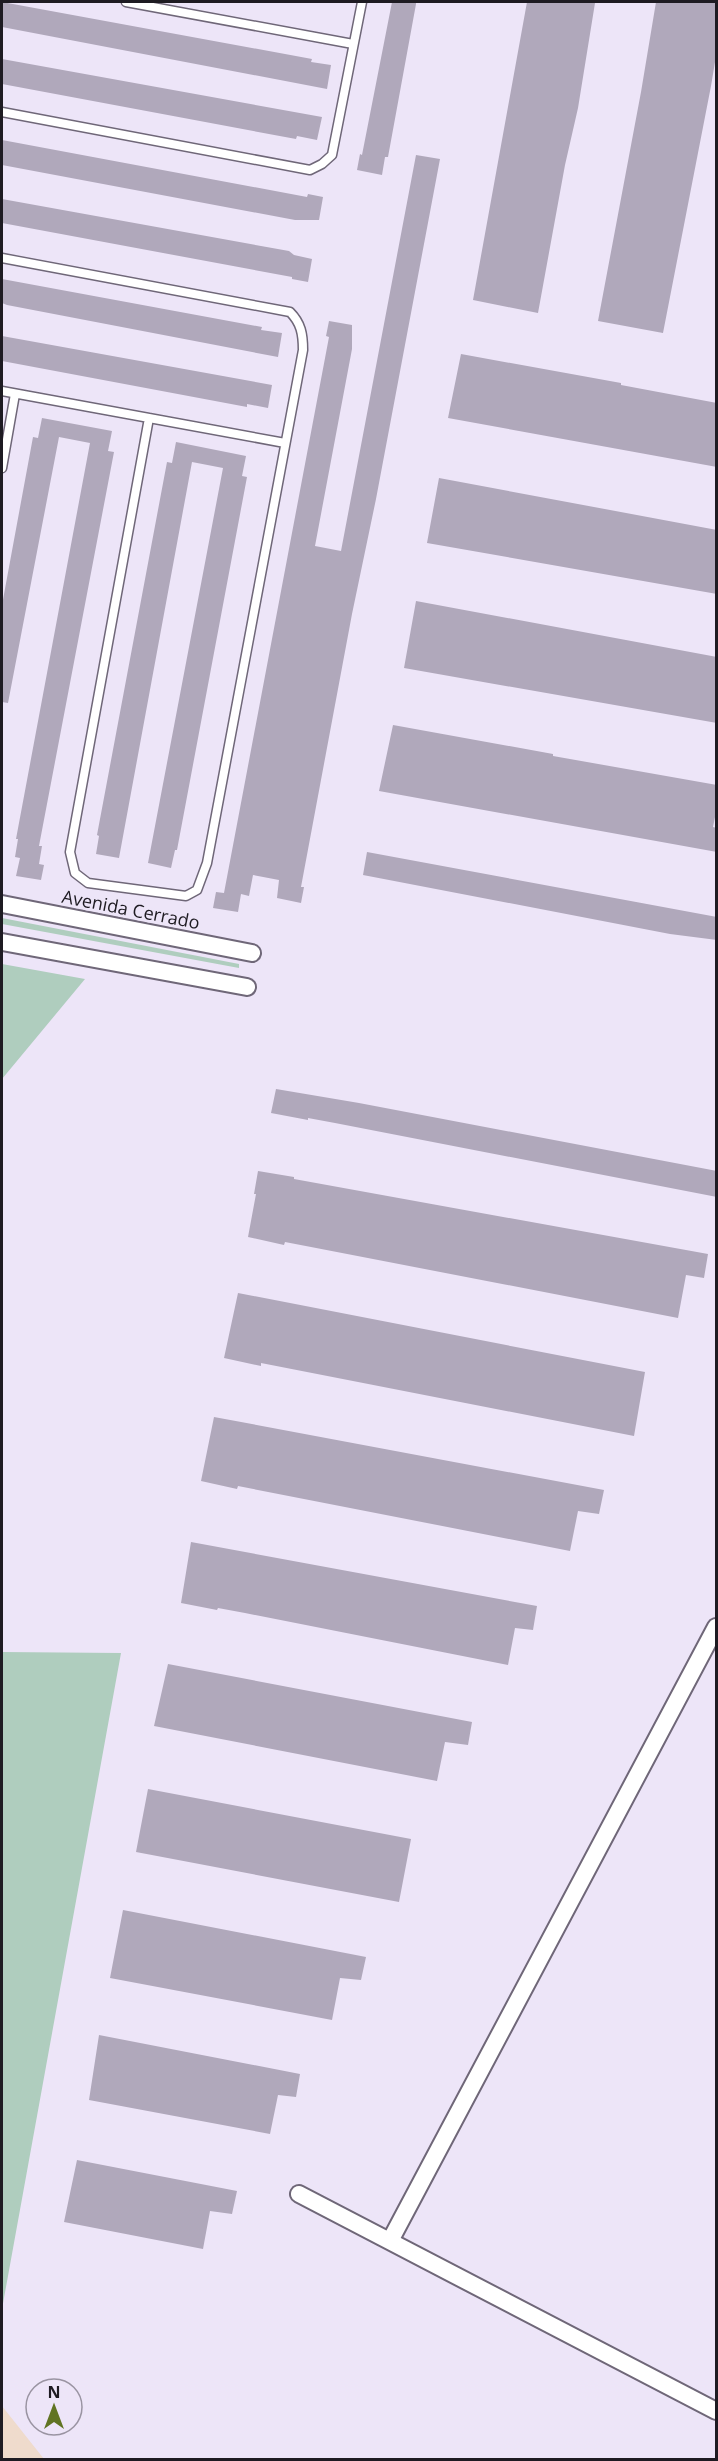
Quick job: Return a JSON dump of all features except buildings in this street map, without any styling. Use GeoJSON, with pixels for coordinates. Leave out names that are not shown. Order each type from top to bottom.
{"type":"FeatureCollection","features":[{"type":"Feature","properties":{"kind":"street","name":"Avenida Cerrado"},"geometry":{"type":"LineString","coordinates":[[2,904],[252,953]]}},
{"type":"Feature","properties":{"kind":"street"},"geometry":{"type":"LineString","coordinates":[[2,942],[247,987]]}},
{"type":"Feature","properties":{"kind":"street"},"geometry":{"type":"LineString","coordinates":[[390,2241],[717,1627]]}},
{"type":"Feature","properties":{"kind":"street"},"geometry":{"type":"LineString","coordinates":[[299,2194],[717,2411]]}},
{"type":"Feature","properties":{"kind":"lane"},"geometry":{"type":"LineString","coordinates":[[126,2],[353,44]]}},
{"type":"Feature","properties":{"kind":"lane"},"geometry":{"type":"LineString","coordinates":[[2,112],[310,170],[322,164],[332,155],[362,2]]}},
{"type":"Feature","properties":{"kind":"lane"},"geometry":{"type":"LineString","coordinates":[[2,258],[290,312],[298,320],[303,333],[303,350],[207,863],[196,890],[186,896],[88,883],[75,873],[70,852],[149,418]]}},
{"type":"Feature","properties":{"kind":"lane"},"geometry":{"type":"LineString","coordinates":[[2,391],[285,443]]}},
{"type":"Feature","properties":{"kind":"lane"},"geometry":{"type":"LineString","coordinates":[[2,468],[15,394]]}},
{"type":"Feature","properties":{"kind":"shaded area"},"geometry":{"type":"Polygon","coordinates":[[[2,2406],[24,2434],[24,2437],[27,2437],[44,2459],[2,2459],[2,2406]]]}},
{"type":"Feature","properties":{"kind":"green space"},"geometry":{"type":"Polygon","coordinates":[[[2,918],[239,964],[239,968],[2,924],[2,918]]]}},
{"type":"Feature","properties":{"kind":"green space"},"geometry":{"type":"Polygon","coordinates":[[[2,964],[85,979],[2,1079],[2,964]]]}},
{"type":"Feature","properties":{"kind":"green space"},"geometry":{"type":"Polygon","coordinates":[[[2,1652],[121,1653],[2,2309],[2,1652]]]}}]}
